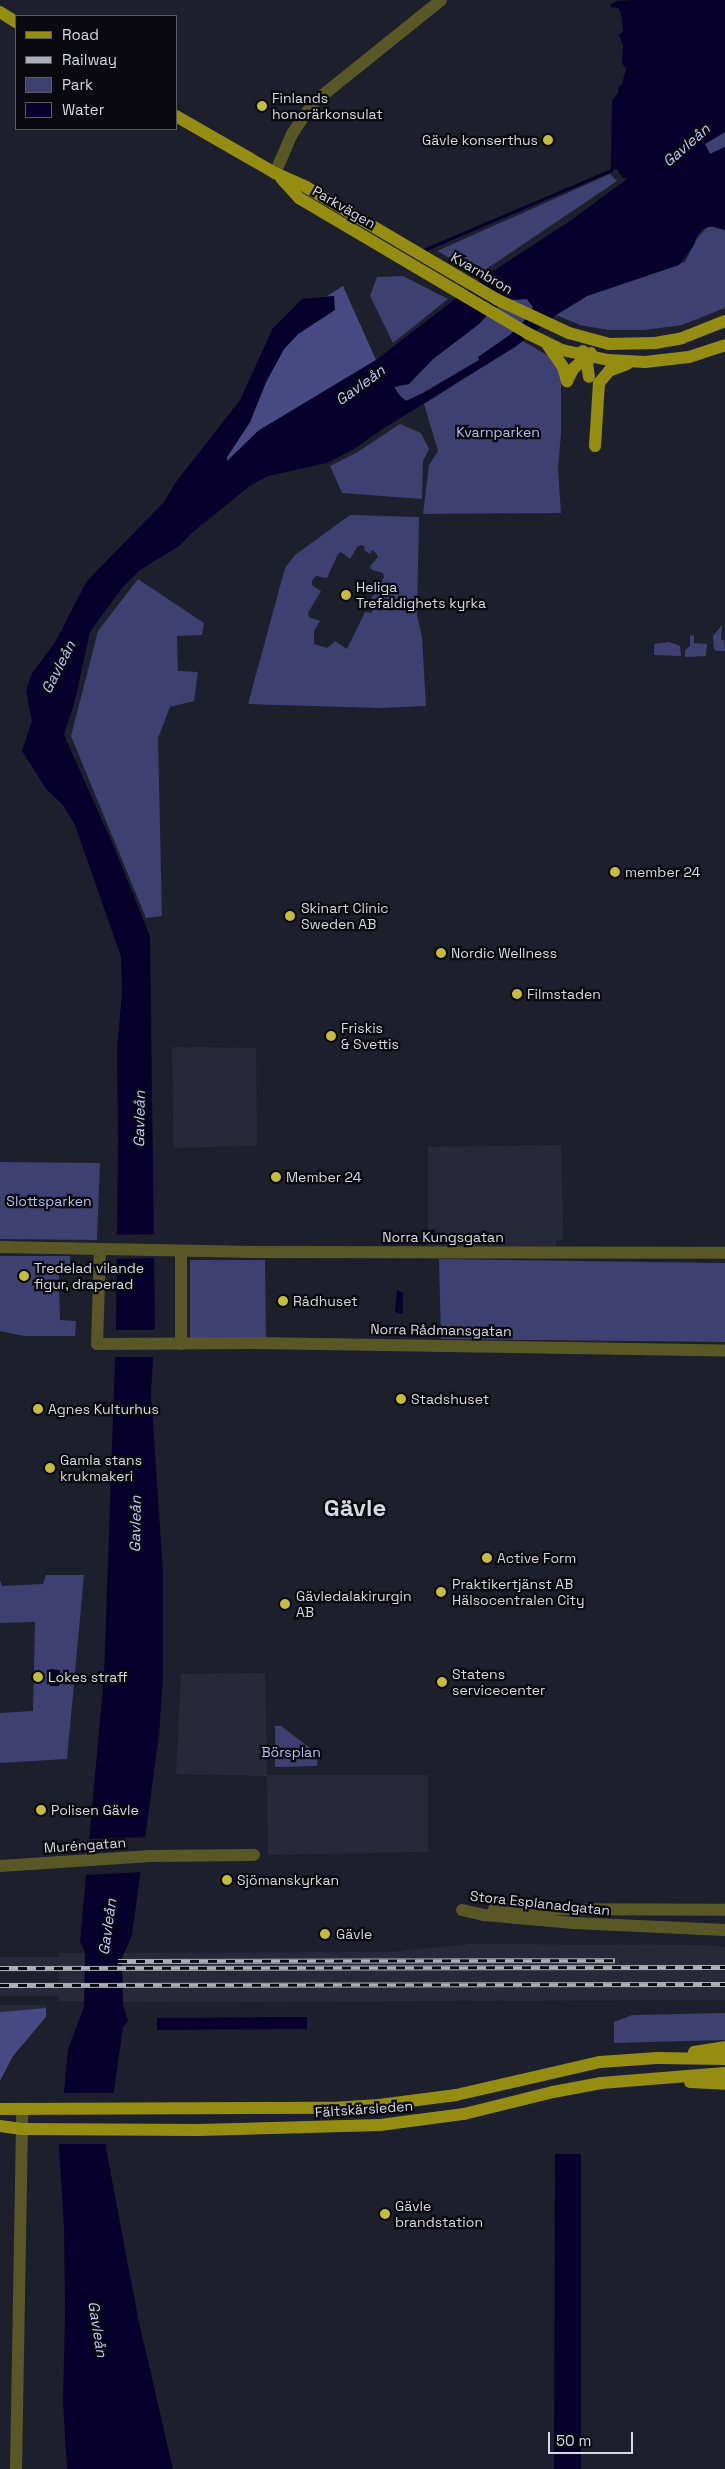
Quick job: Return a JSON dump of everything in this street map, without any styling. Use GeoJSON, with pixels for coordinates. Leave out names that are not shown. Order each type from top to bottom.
{"type":"FeatureCollection","features":[{"type":"Feature","properties":{"kind":"main road"},"geometry":{"type":"LineString","coordinates":[[0,12],[15,21]]}},
{"type":"Feature","properties":{"kind":"main road","name":"Parkvägen"},"geometry":{"type":"LineString","coordinates":[[178,117],[276,173],[306,187],[381,239]]}},
{"type":"Feature","properties":{"kind":"main road","name":"Kvarnbron"},"geometry":{"type":"LineString","coordinates":[[381,239],[496,299],[569,333]]}},
{"type":"Feature","properties":{"kind":"main road","name":"Kvarnbron"},"geometry":{"type":"LineString","coordinates":[[381,239],[546,344]]}},
{"type":"Feature","properties":{"kind":"main road"},"geometry":{"type":"LineString","coordinates":[[569,333],[608,344],[655,342],[682,338],[725,321]]}},
{"type":"Feature","properties":{"kind":"main road"},"geometry":{"type":"LineString","coordinates":[[569,333],[586,356],[589,377]]}},
{"type":"Feature","properties":{"kind":"main road"},"geometry":{"type":"LineString","coordinates":[[546,344],[563,367],[567,381],[572,369],[586,356],[608,344]]}},
{"type":"Feature","properties":{"kind":"main road"},"geometry":{"type":"LineString","coordinates":[[546,344],[586,356],[632,362],[689,357],[708,353],[725,345]]}},
{"type":"Feature","properties":{"kind":"main road"},"geometry":{"type":"LineString","coordinates":[[595,446],[599,383],[609,370],[632,362]]}},
{"type":"Feature","properties":{"kind":"main road"},"geometry":{"type":"LineString","coordinates":[[656,2058],[725,2048]]}},
{"type":"Feature","properties":{"kind":"main road","name":"Fältskärsleden"},"geometry":{"type":"LineString","coordinates":[[0,2109],[332,2108],[379,2105],[456,2096],[600,2062],[656,2058],[725,2059]]}},
{"type":"Feature","properties":{"kind":"main road","name":"Fältskärsleden"},"geometry":{"type":"LineString","coordinates":[[0,2126],[22,2129],[131,2129],[380,2125],[464,2114],[553,2092],[601,2083],[725,2073]]}},
{"type":"Feature","properties":{"kind":"main road"},"geometry":{"type":"LineString","coordinates":[[650,2080],[725,2084]]}},
{"type":"Feature","properties":{"kind":"street"},"geometry":{"type":"LineString","coordinates":[[276,173],[292,134],[313,102],[440,0]]}},
{"type":"Feature","properties":{"kind":"street","name":"Norra Kungsgatan"},"geometry":{"type":"LineString","coordinates":[[0,1247],[160,1249],[181,1251],[725,1253]]}},
{"type":"Feature","properties":{"kind":"street","name":"Norra Rådmansgatan"},"geometry":{"type":"LineString","coordinates":[[104,1249],[103,1344],[281,1343],[725,1350]]}},
{"type":"Feature","properties":{"kind":"street"},"geometry":{"type":"LineString","coordinates":[[181,1251],[181,1344]]}},
{"type":"Feature","properties":{"kind":"street","name":"Muréngatan"},"geometry":{"type":"LineString","coordinates":[[0,1866],[145,1856],[254,1854]]}},
{"type":"Feature","properties":{"kind":"street","name":"Stora Esplanadgatan"},"geometry":{"type":"LineString","coordinates":[[725,1910],[521,1908],[462,1910],[484,1915],[574,1923],[725,1930]]}},
{"type":"Feature","properties":{"kind":"street"},"geometry":{"type":"LineString","coordinates":[[16,2469],[22,2109]]}},
{"type":"Feature","properties":{"kind":"shaded area"},"geometry":{"type":"Polygon","coordinates":[[[343,286],[376,360],[258,431],[227,462],[227,457],[250,422],[266,382],[284,349],[298,334],[312,324],[334,296],[325,297],[343,286]]]}},
{"type":"Feature","properties":{"kind":"shaded area"},"geometry":{"type":"Polygon","coordinates":[[[172,1047],[256,1048],[257,1146],[174,1148],[172,1047]]]}},
{"type":"Feature","properties":{"kind":"shaded area"},"geometry":{"type":"Polygon","coordinates":[[[561,1145],[563,1239],[556,1241],[556,1252],[428,1253],[428,1147],[561,1145]]]}},
{"type":"Feature","properties":{"kind":"shaded area"},"geometry":{"type":"Polygon","coordinates":[[[265,1673],[267,1775],[428,1775],[428,1852],[268,1855],[267,1776],[176,1774],[181,1674],[265,1673]]]}},
{"type":"Feature","properties":{"kind":"shaded area"},"geometry":{"type":"Polygon","coordinates":[[[471,1944],[706,1945],[725,1947],[725,2000],[152,2002],[59,2001],[59,1996],[0,1996],[0,1982],[59,1982],[59,1972],[0,1972],[0,1957],[59,1957],[59,1953],[388,1952],[471,1944]]]}},
{"type":"Feature","properties":{"kind":"shaded area"},"geometry":{"type":"Polygon","coordinates":[[[0,2005],[46,2005],[46,2008],[0,2012],[0,2005]]]}},
{"type":"Feature","properties":{"kind":"shaded area"},"geometry":{"type":"Polygon","coordinates":[[[46,2008],[46,2017],[13,2056],[0,2081],[0,2012],[46,2008]]]}},
{"type":"Feature","properties":{"kind":"green space"},"geometry":{"type":"Polygon","coordinates":[[[725,132],[725,147],[710,154],[705,144],[725,132]]]}},
{"type":"Feature","properties":{"kind":"green space"},"geometry":{"type":"Polygon","coordinates":[[[610,174],[617,181],[479,274],[437,251],[610,174]]]}},
{"type":"Feature","properties":{"kind":"green space"},"geometry":{"type":"Polygon","coordinates":[[[708,226],[725,230],[725,308],[682,325],[644,330],[608,330],[580,325],[556,315],[587,296],[685,262],[696,240],[708,226]]]}},
{"type":"Feature","properties":{"kind":"green space"},"geometry":{"type":"Polygon","coordinates":[[[403,276],[448,299],[393,343],[370,296],[377,277],[403,276]]]}},
{"type":"Feature","properties":{"kind":"green space"},"geometry":{"type":"Polygon","coordinates":[[[527,299],[533,307],[527,318],[510,335],[478,357],[480,360],[406,401],[400,396],[394,387],[409,383],[433,359],[479,324],[491,311],[508,300],[527,299]]]}},
{"type":"Feature","properties":{"kind":"green space","name":"Kvarnparken"},"geometry":{"type":"Polygon","coordinates":[[[523,341],[552,358],[557,366],[561,380],[561,434],[558,468],[561,513],[423,514],[429,465],[438,451],[424,404],[523,341]]]}},
{"type":"Feature","properties":{"kind":"green space"},"geometry":{"type":"Polygon","coordinates":[[[400,424],[421,433],[429,449],[423,461],[422,499],[342,493],[330,466],[356,453],[400,424]]]}},
{"type":"Feature","properties":{"kind":"green space"},"geometry":{"type":"Polygon","coordinates":[[[350,515],[419,517],[417,615],[422,637],[426,706],[380,708],[248,704],[285,568],[295,555],[350,515]],[[361,545],[357,547],[350,559],[341,552],[338,554],[327,578],[316,576],[312,581],[312,585],[321,591],[308,613],[309,617],[320,621],[314,631],[314,644],[327,648],[335,641],[347,649],[365,612],[371,613],[375,606],[371,599],[384,577],[383,573],[372,570],[370,566],[378,557],[372,550],[370,554],[364,550],[365,547],[361,545]]]}},
{"type":"Feature","properties":{"kind":"green space"},"geometry":{"type":"Polygon","coordinates":[[[138,579],[204,623],[202,635],[177,636],[178,671],[198,672],[194,701],[170,707],[158,738],[162,916],[146,918],[71,736],[98,631],[138,579]]]}},
{"type":"Feature","properties":{"kind":"green space"},"geometry":{"type":"Polygon","coordinates":[[[722,625],[721,640],[724,640],[725,651],[716,651],[714,649],[713,636],[722,625]]]}},
{"type":"Feature","properties":{"kind":"green space"},"geometry":{"type":"Polygon","coordinates":[[[690,635],[694,636],[694,643],[707,644],[706,656],[685,657],[685,650],[690,646],[690,635]]]}},
{"type":"Feature","properties":{"kind":"green space"},"geometry":{"type":"Polygon","coordinates":[[[669,642],[680,646],[681,656],[654,655],[654,644],[669,642]]]}},
{"type":"Feature","properties":{"kind":"green space","name":"Slottsparken"},"geometry":{"type":"Polygon","coordinates":[[[0,1162],[100,1163],[97,1240],[0,1239],[0,1162]]]}},
{"type":"Feature","properties":{"kind":"green space"},"geometry":{"type":"Polygon","coordinates":[[[0,1256],[70,1256],[70,1273],[59,1273],[60,1320],[76,1321],[75,1336],[24,1336],[0,1331],[0,1256]]]}},
{"type":"Feature","properties":{"kind":"green space"},"geometry":{"type":"Polygon","coordinates":[[[439,1259],[725,1263],[725,1342],[441,1339],[439,1259]]]}},
{"type":"Feature","properties":{"kind":"green space"},"geometry":{"type":"Polygon","coordinates":[[[190,1260],[265,1260],[266,1344],[190,1344],[190,1260]]]}},
{"type":"Feature","properties":{"kind":"green space"},"geometry":{"type":"Polygon","coordinates":[[[46,1575],[84,1575],[67,1759],[0,1763],[0,1713],[33,1711],[35,1622],[0,1623],[0,1580],[2,1586],[43,1584],[46,1575]]]}},
{"type":"Feature","properties":{"kind":"green space","name":"Börsplan"},"geometry":{"type":"Polygon","coordinates":[[[275,1726],[281,1726],[318,1754],[317,1766],[275,1767],[275,1726]]]}},
{"type":"Feature","properties":{"kind":"green space"},"geometry":{"type":"Polygon","coordinates":[[[725,2013],[725,2040],[614,2043],[614,2022],[632,2015],[725,2013]]]}},
{"type":"Feature","properties":{"kind":"water","name":"Gavleån"},"geometry":{"type":"Polygon","coordinates":[[[725,0],[725,132],[705,144],[710,154],[725,147],[725,230],[712,226],[703,229],[679,265],[587,296],[556,315],[515,347],[384,428],[354,449],[327,463],[268,476],[251,485],[193,532],[179,546],[140,570],[122,588],[90,632],[74,704],[64,735],[114,847],[150,936],[155,1328],[151,1392],[163,1573],[163,1678],[159,1734],[132,1935],[122,1958],[123,2005],[128,2020],[123,2027],[106,2148],[138,2318],[173,2469],[67,2469],[63,2403],[64,2229],[59,2145],[68,2049],[84,2007],[85,1951],[80,1942],[104,1676],[116,1330],[117,1049],[122,992],[121,957],[75,825],[63,805],[47,790],[22,751],[32,721],[26,691],[32,673],[54,644],[87,581],[164,502],[176,482],[240,400],[273,328],[302,299],[334,296],[335,310],[298,334],[284,349],[266,382],[250,422],[227,457],[227,461],[258,431],[376,360],[481,279],[570,221],[627,179],[622,177],[617,169],[611,170],[612,101],[618,93],[619,86],[622,84],[626,69],[622,63],[623,45],[619,35],[623,32],[621,13],[618,8],[610,7],[611,4],[617,1],[725,0]],[[527,299],[508,300],[491,311],[479,324],[433,359],[409,384],[394,387],[406,401],[423,393],[479,360],[478,357],[510,335],[527,318],[533,307],[527,299]]]}},
{"type":"Feature","properties":{"kind":"water"},"geometry":{"type":"Polygon","coordinates":[[[397,1290],[403,1293],[403,1312],[401,1314],[395,1312],[397,1290]]]}},
{"type":"Feature","properties":{"kind":"water"},"geometry":{"type":"Polygon","coordinates":[[[50,1669],[60,1670],[59,1686],[50,1686],[50,1669]]]}},
{"type":"Feature","properties":{"kind":"water"},"geometry":{"type":"Polygon","coordinates":[[[307,2017],[307,2029],[157,2030],[157,2018],[307,2017]]]}},
{"type":"Feature","properties":{"kind":"water"},"geometry":{"type":"Polygon","coordinates":[[[555,2154],[581,2154],[581,2469],[554,2469],[555,2154]]]}},
{"type":"Feature","properties":{"kind":"pier"},"geometry":{"type":"Polygon","coordinates":[[[155,1234],[156,1258],[114,1259],[114,1235],[155,1234]]]}},
{"type":"Feature","properties":{"kind":"pier"},"geometry":{"type":"Polygon","coordinates":[[[113,1330],[157,1330],[156,1357],[112,1357],[113,1330]]]}},
{"type":"Feature","properties":{"kind":"pier"},"geometry":{"type":"Polygon","coordinates":[[[147,1837],[143,1872],[85,1875],[89,1839],[147,1837]]]}},
{"type":"Feature","properties":{"kind":"pier"},"geometry":{"type":"Polygon","coordinates":[[[60,2093],[116,2093],[109,2144],[56,2144],[60,2093]]]}},
{"type":"Feature","properties":{"kind":"waterway"},"geometry":{"type":"LineString","coordinates":[[421,251],[611,170]]}},
{"type":"Feature","properties":{"kind":"railway"},"geometry":{"type":"LineString","coordinates":[[118,1961],[615,1960]]}},
{"type":"Feature","properties":{"kind":"railway"},"geometry":{"type":"LineString","coordinates":[[0,1968],[725,1967]]}},
{"type":"Feature","properties":{"kind":"railway"},"geometry":{"type":"LineString","coordinates":[[0,1985],[725,1984]]}},
{"type":"Feature","properties":{"kind":"place","name":"Finlands honorärkonsulat"},"geometry":{"type":"Point","coordinates":[262,106]}},
{"type":"Feature","properties":{"kind":"place","name":"Gävle konserthus"},"geometry":{"type":"Point","coordinates":[548,140]}},
{"type":"Feature","properties":{"kind":"place","name":"Heliga Trefaldighets kyrka"},"geometry":{"type":"Point","coordinates":[346,595]}},
{"type":"Feature","properties":{"kind":"place","name":"member 24"},"geometry":{"type":"Point","coordinates":[615,872]}},
{"type":"Feature","properties":{"kind":"place","name":"Skinart Clinic Sweden AB"},"geometry":{"type":"Point","coordinates":[290,916]}},
{"type":"Feature","properties":{"kind":"place","name":"Nordic Wellness"},"geometry":{"type":"Point","coordinates":[441,953]}},
{"type":"Feature","properties":{"kind":"place","name":"Filmstaden"},"geometry":{"type":"Point","coordinates":[517,994]}},
{"type":"Feature","properties":{"kind":"place","name":"Friskis & Svettis"},"geometry":{"type":"Point","coordinates":[331,1036]}},
{"type":"Feature","properties":{"kind":"place","name":"Member 24"},"geometry":{"type":"Point","coordinates":[276,1177]}},
{"type":"Feature","properties":{"kind":"place","name":"Tredelad vilande figur, draperad"},"geometry":{"type":"Point","coordinates":[24,1276]}},
{"type":"Feature","properties":{"kind":"place","name":"Rådhuset"},"geometry":{"type":"Point","coordinates":[283,1301]}},
{"type":"Feature","properties":{"kind":"place","name":"Stadshuset"},"geometry":{"type":"Point","coordinates":[401,1399]}},
{"type":"Feature","properties":{"kind":"place","name":"Agnes Kulturhus"},"geometry":{"type":"Point","coordinates":[38,1409]}},
{"type":"Feature","properties":{"kind":"place","name":"Gamla stans krukmakeri"},"geometry":{"type":"Point","coordinates":[50,1468]}},
{"type":"Feature","properties":{"kind":"place","name":"Active Form"},"geometry":{"type":"Point","coordinates":[487,1558]}},
{"type":"Feature","properties":{"kind":"place","name":"Praktikertjänst AB Hälsocentralen City"},"geometry":{"type":"Point","coordinates":[441,1592]}},
{"type":"Feature","properties":{"kind":"place","name":"Gävledalakirurgin AB"},"geometry":{"type":"Point","coordinates":[285,1604]}},
{"type":"Feature","properties":{"kind":"place","name":"Lokes straff"},"geometry":{"type":"Point","coordinates":[38,1677]}},
{"type":"Feature","properties":{"kind":"place","name":"Statens servicecenter"},"geometry":{"type":"Point","coordinates":[442,1682]}},
{"type":"Feature","properties":{"kind":"place","name":"Polisen Gävle"},"geometry":{"type":"Point","coordinates":[41,1810]}},
{"type":"Feature","properties":{"kind":"place","name":"Sjömanskyrkan"},"geometry":{"type":"Point","coordinates":[227,1880]}},
{"type":"Feature","properties":{"kind":"place","name":"Gävle"},"geometry":{"type":"Point","coordinates":[325,1934]}},
{"type":"Feature","properties":{"kind":"place","name":"Gävle brandstation"},"geometry":{"type":"Point","coordinates":[385,2214]}},
{"type":"Feature","properties":{"kind":"district","name":"Gävle"},"geometry":{"type":"Point","coordinates":[355,1508]}}]}
